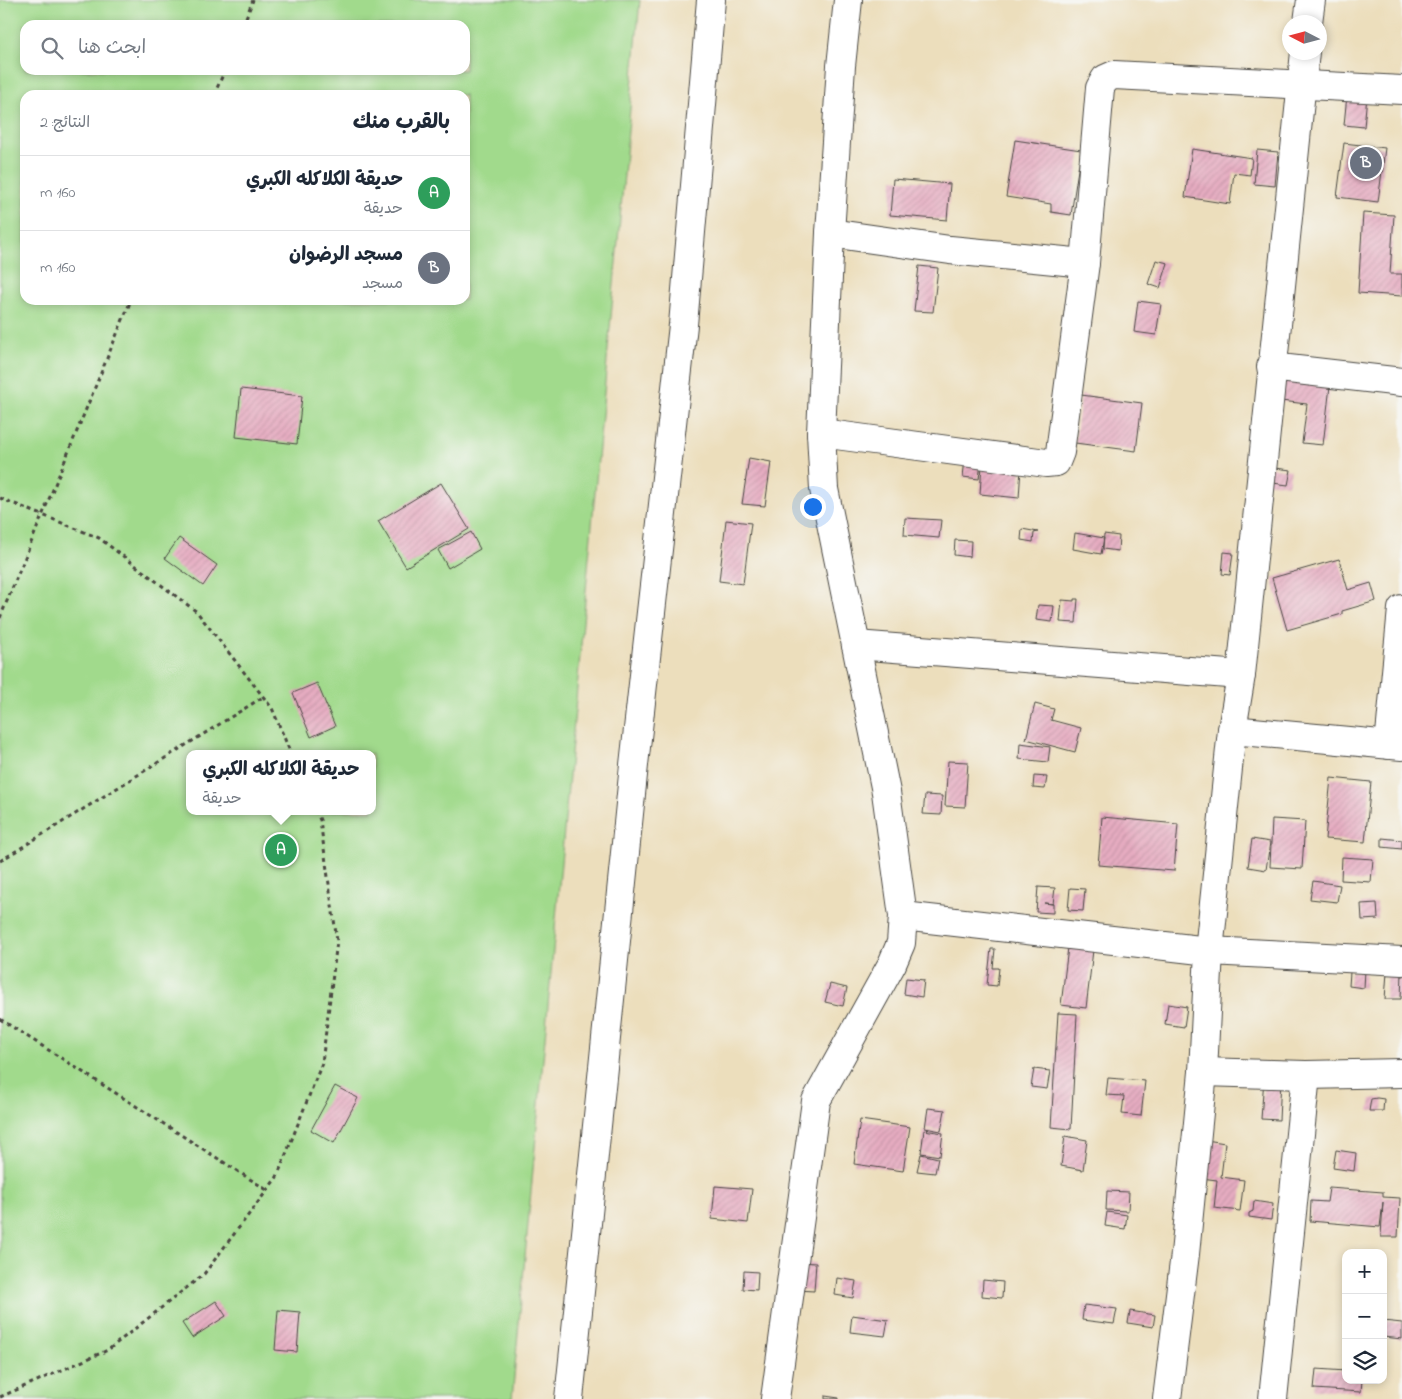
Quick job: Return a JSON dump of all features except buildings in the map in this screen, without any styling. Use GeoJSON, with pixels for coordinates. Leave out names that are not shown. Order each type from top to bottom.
{"type":"FeatureCollection","features":[{"type":"Feature","properties":{"kind":"street"},"geometry":{"type":"LineString","coordinates":[[569,1399],[683,325],[711,0]]}},
{"type":"Feature","properties":{"kind":"street"},"geometry":{"type":"LineString","coordinates":[[775,1399],[816,1101],[892,964],[901,943],[903,916],[886,792],[824,490],[821,433],[830,233],[841,66],[848,0]]}},
{"type":"Feature","properties":{"kind":"street"},"geometry":{"type":"LineString","coordinates":[[1309,15],[1311,0]]}},
{"type":"Feature","properties":{"kind":"street"},"geometry":{"type":"LineString","coordinates":[[1167,1399],[1185,1254],[1203,1072],[1209,951],[1232,730],[1241,675],[1271,367],[1304,60]]}},
{"type":"Feature","properties":{"kind":"street"},"geometry":{"type":"LineString","coordinates":[[821,433],[1046,463],[1056,462],[1060,452],[1085,263],[1100,88],[1105,79],[1114,75],[1302,83],[1402,90]]}},
{"type":"Feature","properties":{"kind":"street"},"geometry":{"type":"LineString","coordinates":[[830,233],[950,250],[1085,263]]}},
{"type":"Feature","properties":{"kind":"street"},"geometry":{"type":"LineString","coordinates":[[1271,367],[1402,382]]}},
{"type":"Feature","properties":{"kind":"street"},"geometry":{"type":"LineString","coordinates":[[1232,730],[1395,745],[1402,609]]}},
{"type":"Feature","properties":{"kind":"street"},"geometry":{"type":"LineString","coordinates":[[856,645],[1241,675]]}},
{"type":"Feature","properties":{"kind":"street"},"geometry":{"type":"LineString","coordinates":[[903,916],[1209,951],[1402,961]]}},
{"type":"Feature","properties":{"kind":"street"},"geometry":{"type":"LineString","coordinates":[[1203,1072],[1306,1075],[1402,1073]]}},
{"type":"Feature","properties":{"kind":"street"},"geometry":{"type":"LineString","coordinates":[[1273,1399],[1306,1075]]}},
{"type":"Feature","properties":{"kind":"path"},"geometry":{"type":"LineString","coordinates":[[245,20],[253,0]]}},
{"type":"Feature","properties":{"kind":"path"},"geometry":{"type":"LineString","coordinates":[[216,90],[222,75]]}},
{"type":"Feature","properties":{"kind":"path"},"geometry":{"type":"LineString","coordinates":[[0,618],[129,305]]}},
{"type":"Feature","properties":{"kind":"path"},"geometry":{"type":"LineString","coordinates":[[0,498],[99,538],[197,612],[272,708],[289,750]]}},
{"type":"Feature","properties":{"kind":"path"},"geometry":{"type":"LineString","coordinates":[[0,861],[263,697]]}},
{"type":"Feature","properties":{"kind":"path"},"geometry":{"type":"LineString","coordinates":[[0,1397],[108,1350],[204,1274],[277,1176],[322,1063],[337,941],[318,815]]}},
{"type":"Feature","properties":{"kind":"path"},"geometry":{"type":"LineString","coordinates":[[0,1019],[267,1190]]}},
{"type":"Feature","properties":{"kind":"green space"},"geometry":{"type":"Polygon","coordinates":[[[0,0],[640,0],[512,1399],[0,1399],[0,0]]]}},
{"type":"Feature","properties":{"kind":"place","name":"مسجد الرضوان"},"geometry":{"type":"Point","coordinates":[1366,163]}},
{"type":"Feature","properties":{"kind":"place","name":"حديقة الكلاكله الكبري"},"geometry":{"type":"Point","coordinates":[281,850]}}]}
